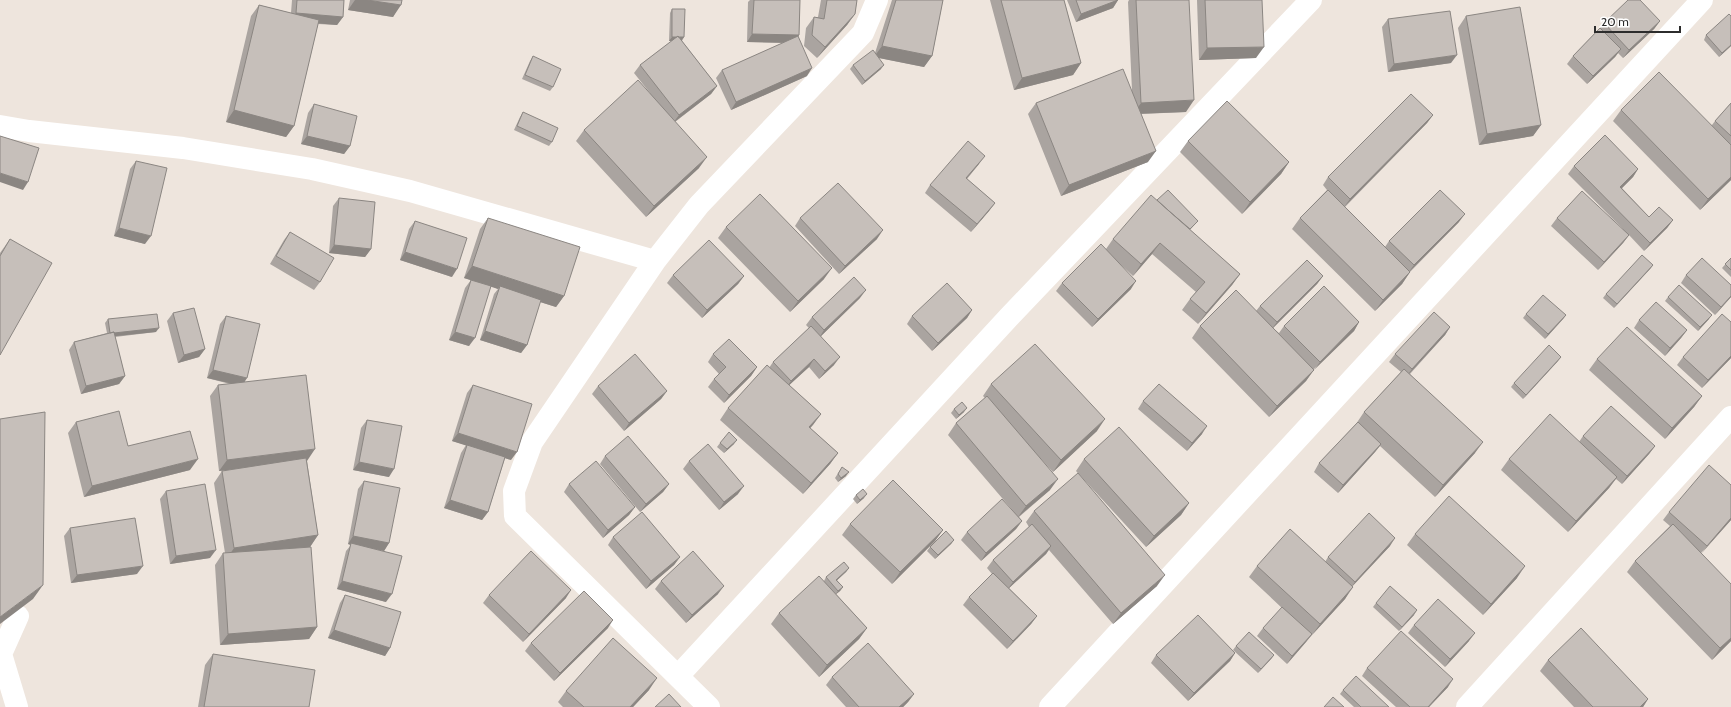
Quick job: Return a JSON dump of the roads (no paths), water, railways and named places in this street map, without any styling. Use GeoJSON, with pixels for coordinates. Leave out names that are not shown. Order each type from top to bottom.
{"type":"FeatureCollection","features":[{"type":"Feature","properties":{"kind":"street"},"geometry":{"type":"LineString","coordinates":[[709,707],[515,516],[514,491],[532,442],[655,261],[699,206],[863,33],[877,0]]}},
{"type":"Feature","properties":{"kind":"street"},"geometry":{"type":"LineString","coordinates":[[678,676],[1009,317],[1311,0]]}},
{"type":"Feature","properties":{"kind":"street"},"geometry":{"type":"LineString","coordinates":[[1050,707],[1702,0]]}},
{"type":"Feature","properties":{"kind":"street"},"geometry":{"type":"LineString","coordinates":[[0,126],[29,131],[183,148],[312,169],[410,191],[655,261]]}},
{"type":"Feature","properties":{"kind":"street"},"geometry":{"type":"LineString","coordinates":[[1467,707],[1731,417]]}},
{"type":"Feature","properties":{"kind":"street"},"geometry":{"type":"LineString","coordinates":[[17,707],[0,654],[18,616]]}}]}
